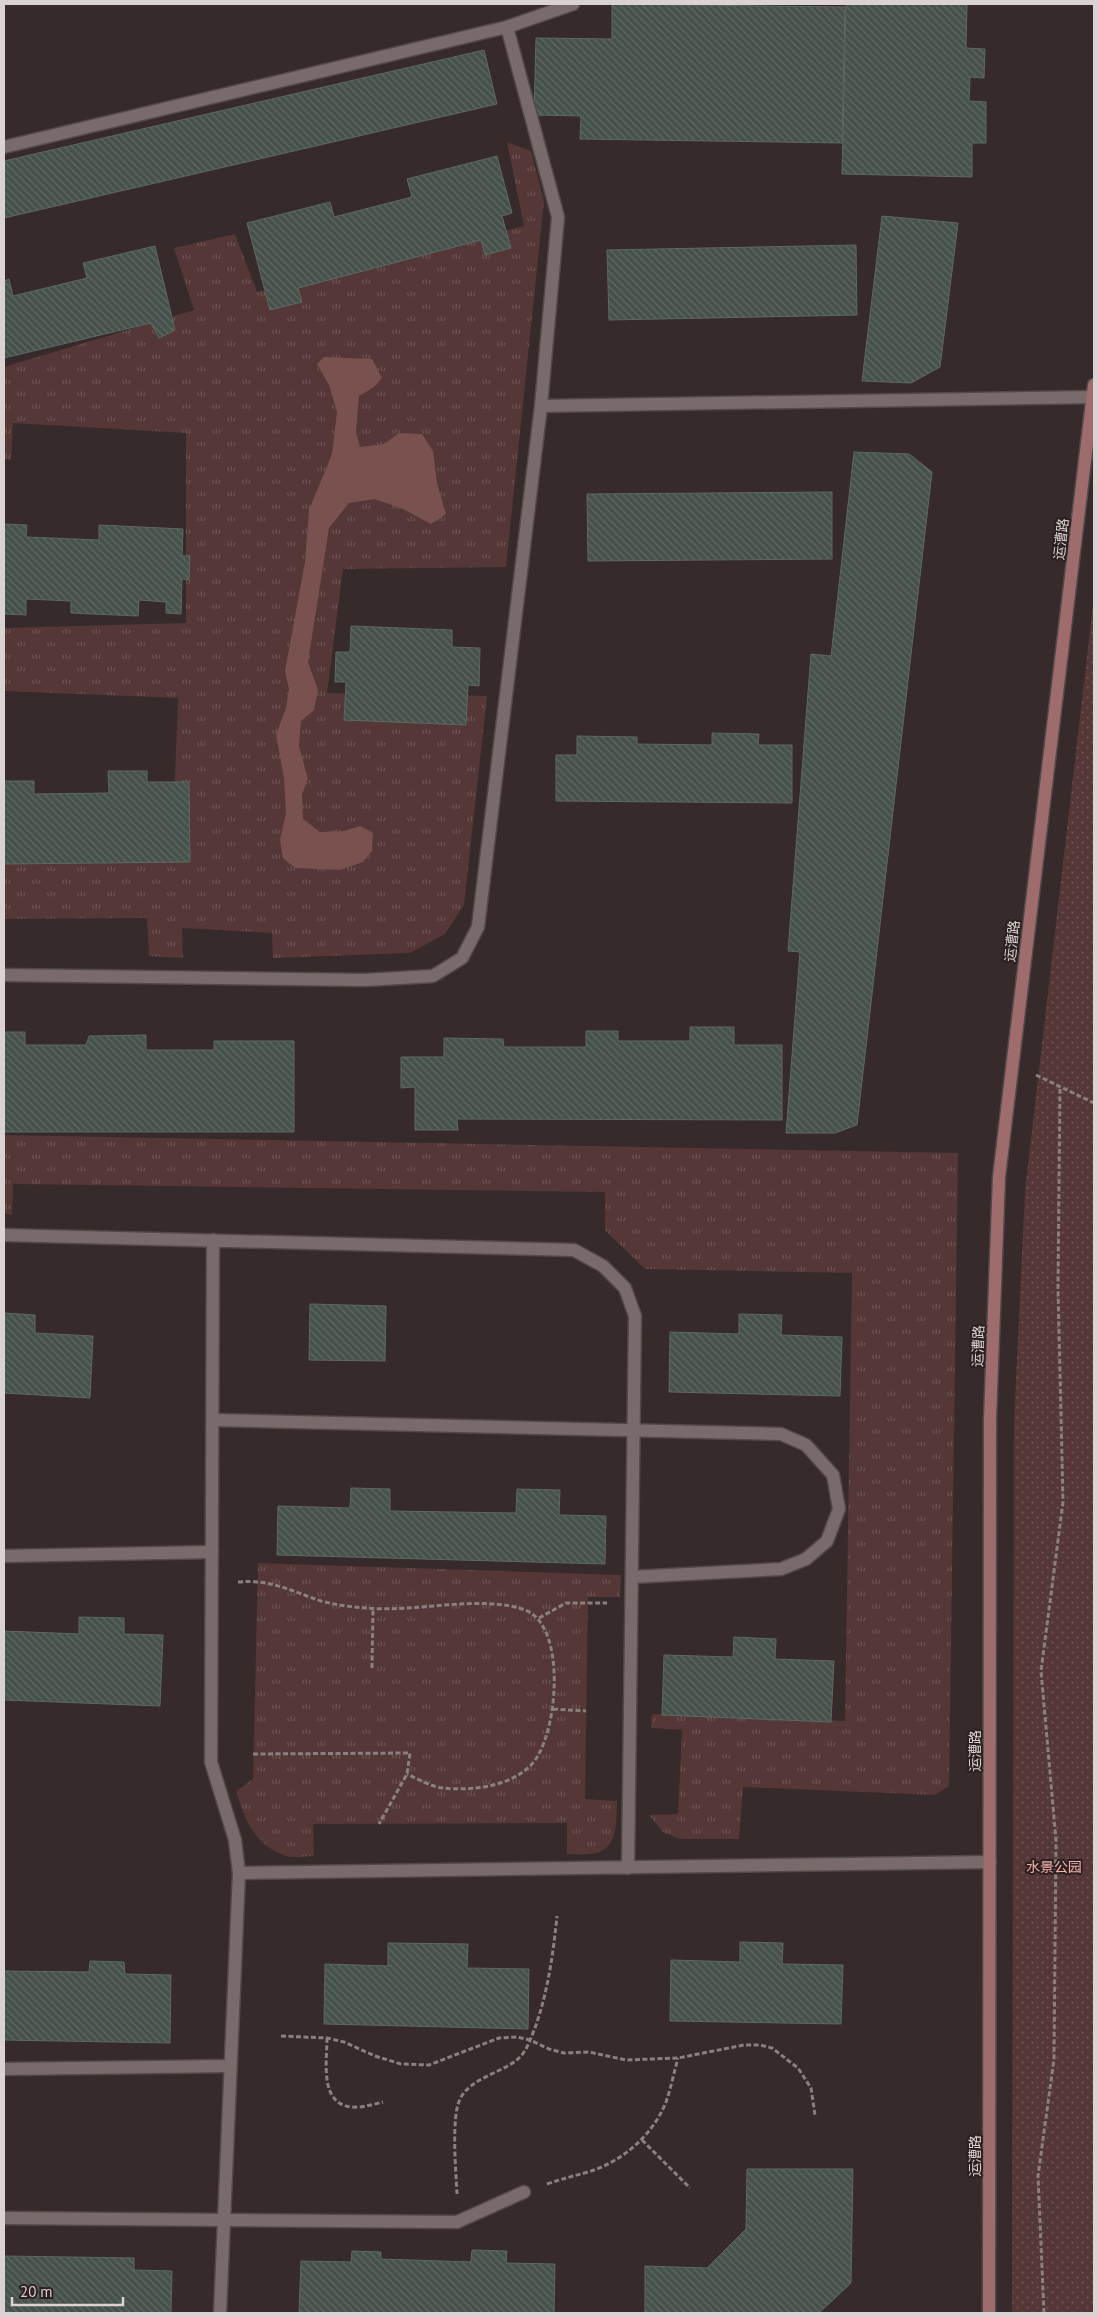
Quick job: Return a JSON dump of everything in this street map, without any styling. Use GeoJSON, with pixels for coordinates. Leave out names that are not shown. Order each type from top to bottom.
{"type":"FeatureCollection","features":[{"type":"Feature","properties":{"kind":"street"},"geometry":{"type":"LineString","coordinates":[[4,147],[507,27],[573,4]]}},
{"type":"Feature","properties":{"kind":"street"},"geometry":{"type":"LineString","coordinates":[[4,975],[365,980],[433,976],[462,958],[478,927],[540,406],[558,217],[507,27]]}},
{"type":"Feature","properties":{"kind":"street"},"geometry":{"type":"LineString","coordinates":[[540,406],[1094,391]]}},
{"type":"Feature","properties":{"kind":"street","name":"运漕路"},"geometry":{"type":"LineString","coordinates":[[990,2313],[990,1419],[999,1177],[1094,391]]}},
{"type":"Feature","properties":{"kind":"street"},"geometry":{"type":"LineString","coordinates":[[4,1235],[574,1250],[602,1266],[625,1288],[635,1316],[628,1868]]}},
{"type":"Feature","properties":{"kind":"street"},"geometry":{"type":"LineString","coordinates":[[214,1240],[211,1762],[235,1840],[238,1873],[220,2313]]}},
{"type":"Feature","properties":{"kind":"street"},"geometry":{"type":"LineString","coordinates":[[213,1420],[781,1434],[806,1445],[833,1475],[839,1510],[827,1541],[806,1558],[781,1568],[632,1577]]}},
{"type":"Feature","properties":{"kind":"street"},"geometry":{"type":"LineString","coordinates":[[4,1556],[212,1552]]}},
{"type":"Feature","properties":{"kind":"street"},"geometry":{"type":"LineString","coordinates":[[238,1873],[990,1862]]}},
{"type":"Feature","properties":{"kind":"street"},"geometry":{"type":"LineString","coordinates":[[4,2069],[230,2066]]}},
{"type":"Feature","properties":{"kind":"street"},"geometry":{"type":"LineString","coordinates":[[4,2218],[457,2222],[524,2192]]}},
{"type":"Feature","properties":{"kind":"path"},"geometry":{"type":"LineString","coordinates":[[1013,1064],[1094,1103]]}},
{"type":"Feature","properties":{"kind":"path"},"geometry":{"type":"LineString","coordinates":[[1044,2313],[1038,2176],[1054,2058],[1056,1840],[1041,1671],[1063,1502],[1058,1288],[1060,1087]]}},
{"type":"Feature","properties":{"kind":"path"},"geometry":{"type":"LineString","coordinates":[[212,1585],[254,1580],[279,1585],[323,1601],[373,1609],[479,1604],[504,1605],[526,1611],[539,1618],[549,1637],[553,1668],[552,1709],[546,1740],[532,1764],[515,1778],[499,1784],[441,1788],[407,1774]]}},
{"type":"Feature","properties":{"kind":"path"},"geometry":{"type":"LineString","coordinates":[[539,1618],[566,1603],[631,1603]]}},
{"type":"Feature","properties":{"kind":"path"},"geometry":{"type":"LineString","coordinates":[[372,1668],[373,1609]]}},
{"type":"Feature","properties":{"kind":"path"},"geometry":{"type":"LineString","coordinates":[[552,1709],[586,1711]]}},
{"type":"Feature","properties":{"kind":"path"},"geometry":{"type":"LineString","coordinates":[[253,1754],[410,1753],[407,1774],[379,1824]]}},
{"type":"Feature","properties":{"kind":"path"},"geometry":{"type":"LineString","coordinates":[[457,2222],[456,2114],[460,2098],[476,2083],[520,2058],[530,2040],[545,2001],[552,1965],[557,1916]]}},
{"type":"Feature","properties":{"kind":"path"},"geometry":{"type":"LineString","coordinates":[[281,2036],[327,2038],[344,2042],[375,2056],[401,2064],[429,2065],[499,2038],[517,2037],[564,2053],[589,2052],[626,2060],[678,2058],[744,2046],[772,2048],[798,2068],[811,2088],[815,2115]]}},
{"type":"Feature","properties":{"kind":"path"},"geometry":{"type":"LineString","coordinates":[[327,2038],[326,2082],[331,2096],[341,2105],[354,2107],[383,2102]]}},
{"type":"Feature","properties":{"kind":"path"},"geometry":{"type":"LineString","coordinates":[[524,2192],[565,2177],[589,2172],[611,2162],[642,2140],[654,2126],[666,2102],[678,2058]]}},
{"type":"Feature","properties":{"kind":"path"},"geometry":{"type":"LineString","coordinates":[[642,2140],[690,2188]]}},
{"type":"Feature","properties":{"kind":"green space"},"geometry":{"type":"Polygon","coordinates":[[[507,142],[531,151],[544,201],[506,567],[343,569],[327,693],[487,696],[464,905],[445,934],[410,953],[273,958],[272,933],[182,928],[183,958],[149,956],[147,918],[4,919],[4,848],[172,856],[178,698],[4,691],[4,628],[186,623],[186,433],[13,423],[11,460],[4,459],[4,367],[194,310],[174,248],[235,234],[257,292],[524,226],[507,142]]]}},
{"type":"Feature","properties":{"kind":"green space","name":"水景公园"},"geometry":{"type":"Polygon","coordinates":[[[1094,596],[1094,2313],[1012,2313],[1014,1421],[1025,1191],[1094,596]]]}},
{"type":"Feature","properties":{"kind":"green space"},"geometry":{"type":"Polygon","coordinates":[[[4,1135],[958,1153],[949,1786],[935,1795],[743,1787],[739,1839],[680,1839],[663,1832],[649,1815],[678,1814],[682,1730],[651,1728],[652,1714],[845,1721],[852,1273],[645,1269],[605,1230],[605,1192],[13,1184],[12,1215],[4,1213],[4,1135]]]}},
{"type":"Feature","properties":{"kind":"green space"},"geometry":{"type":"Polygon","coordinates":[[[258,1563],[621,1575],[620,1597],[588,1597],[585,1799],[617,1801],[615,1832],[609,1845],[596,1853],[567,1854],[567,1823],[313,1824],[314,1856],[286,1856],[264,1844],[257,1837],[247,1820],[236,1791],[253,1779],[258,1563]]]}},
{"type":"Feature","properties":{"kind":"shaded area"},"geometry":{"type":"Polygon","coordinates":[[[324,357],[372,359],[382,378],[374,387],[359,396],[356,432],[360,447],[384,444],[399,433],[422,434],[433,451],[437,483],[446,514],[431,524],[403,509],[375,499],[349,503],[329,528],[308,662],[318,690],[314,710],[301,721],[299,746],[308,779],[302,794],[303,819],[320,832],[344,831],[360,826],[373,833],[372,851],[363,862],[340,870],[295,868],[283,858],[280,840],[286,813],[284,778],[276,735],[286,708],[289,689],[285,671],[305,562],[309,510],[332,454],[337,412],[329,385],[317,364],[324,357]]]}},
{"type":"Feature","properties":{"kind":"building"},"geometry":{"type":"Polygon","coordinates":[[[612,4],[845,7],[842,143],[580,139],[581,116],[534,115],[536,38],[612,39],[612,4]]]}},
{"type":"Feature","properties":{"kind":"building"},"geometry":{"type":"Polygon","coordinates":[[[846,4],[967,4],[966,48],[985,49],[984,78],[970,77],[969,101],[986,102],[986,143],[972,143],[972,177],[842,174],[846,4]]]}},
{"type":"Feature","properties":{"kind":"building"},"geometry":{"type":"Polygon","coordinates":[[[484,50],[497,104],[4,218],[4,161],[484,50]]]}},
{"type":"Feature","properties":{"kind":"building"},"geometry":{"type":"Polygon","coordinates":[[[497,156],[512,213],[502,216],[511,248],[485,255],[481,240],[298,288],[302,302],[270,310],[247,223],[330,202],[334,217],[412,197],[407,179],[497,156]]]}},
{"type":"Feature","properties":{"kind":"building"},"geometry":{"type":"Polygon","coordinates":[[[882,216],[958,223],[940,367],[911,383],[862,381],[882,216]]]}},
{"type":"Feature","properties":{"kind":"building"},"geometry":{"type":"Polygon","coordinates":[[[856,245],[857,315],[609,320],[607,250],[856,245]]]}},
{"type":"Feature","properties":{"kind":"building"},"geometry":{"type":"Polygon","coordinates":[[[155,246],[175,330],[159,338],[151,323],[4,358],[4,281],[9,279],[13,296],[87,278],[83,263],[155,246]]]}},
{"type":"Feature","properties":{"kind":"building"},"geometry":{"type":"Polygon","coordinates":[[[854,452],[909,454],[932,472],[857,1125],[835,1133],[786,1133],[800,952],[788,951],[811,654],[831,656],[854,452]]]}},
{"type":"Feature","properties":{"kind":"building"},"geometry":{"type":"Polygon","coordinates":[[[832,492],[832,559],[588,561],[587,494],[832,492]]]}},
{"type":"Feature","properties":{"kind":"building"},"geometry":{"type":"Polygon","coordinates":[[[4,524],[27,525],[26,537],[99,540],[99,525],[183,529],[182,556],[190,556],[189,580],[182,579],[181,614],[166,613],[166,602],[139,600],[138,616],[71,613],[71,601],[26,599],[26,615],[4,614],[4,524]]]}},
{"type":"Feature","properties":{"kind":"building"},"geometry":{"type":"Polygon","coordinates":[[[351,626],[452,630],[452,647],[480,648],[479,686],[468,685],[466,725],[344,720],[346,682],[335,682],[336,652],[350,652],[351,626]]]}},
{"type":"Feature","properties":{"kind":"building"},"geometry":{"type":"Polygon","coordinates":[[[712,733],[759,734],[758,745],[792,745],[792,803],[556,801],[556,755],[577,755],[577,736],[637,737],[637,744],[712,745],[712,733]]]}},
{"type":"Feature","properties":{"kind":"building"},"geometry":{"type":"Polygon","coordinates":[[[108,771],[147,771],[147,782],[189,782],[190,862],[4,864],[4,781],[34,781],[34,794],[109,793],[108,771]]]}},
{"type":"Feature","properties":{"kind":"building"},"geometry":{"type":"Polygon","coordinates":[[[690,1027],[734,1027],[734,1045],[782,1045],[782,1120],[457,1119],[458,1130],[415,1130],[415,1087],[401,1088],[401,1057],[444,1057],[444,1038],[503,1039],[504,1047],[586,1047],[586,1031],[618,1031],[618,1041],[690,1041],[690,1027]]]}},
{"type":"Feature","properties":{"kind":"building"},"geometry":{"type":"Polygon","coordinates":[[[4,1032],[25,1032],[25,1045],[86,1045],[89,1036],[146,1035],[146,1050],[214,1050],[214,1041],[294,1041],[294,1132],[4,1132],[4,1032]]]}},
{"type":"Feature","properties":{"kind":"building"},"geometry":{"type":"Polygon","coordinates":[[[310,1304],[386,1306],[385,1361],[309,1360],[310,1304]]]}},
{"type":"Feature","properties":{"kind":"building"},"geometry":{"type":"Polygon","coordinates":[[[4,1313],[35,1315],[35,1333],[93,1336],[90,1398],[4,1393],[4,1313]]]}},
{"type":"Feature","properties":{"kind":"building"},"geometry":{"type":"Polygon","coordinates":[[[739,1314],[782,1315],[781,1335],[842,1337],[840,1396],[669,1392],[670,1332],[739,1334],[739,1314]]]}},
{"type":"Feature","properties":{"kind":"building"},"geometry":{"type":"Polygon","coordinates":[[[351,1488],[390,1489],[390,1511],[516,1513],[517,1489],[560,1490],[559,1515],[606,1516],[605,1564],[277,1555],[278,1506],[350,1508],[351,1488]]]}},
{"type":"Feature","properties":{"kind":"building"},"geometry":{"type":"Polygon","coordinates":[[[79,1617],[124,1618],[124,1634],[163,1635],[160,1706],[4,1700],[4,1631],[79,1634],[79,1617]]]}},
{"type":"Feature","properties":{"kind":"building"},"geometry":{"type":"Polygon","coordinates":[[[734,1637],[776,1639],[775,1659],[834,1661],[831,1722],[662,1715],[664,1655],[733,1657],[734,1637]]]}},
{"type":"Feature","properties":{"kind":"building"},"geometry":{"type":"Polygon","coordinates":[[[740,1942],[783,1943],[782,1964],[843,1965],[841,2024],[670,2021],[671,1960],[740,1962],[740,1942]]]}},
{"type":"Feature","properties":{"kind":"building"},"geometry":{"type":"Polygon","coordinates":[[[388,1943],[468,1944],[467,1968],[529,1969],[528,2029],[324,2024],[325,1964],[388,1966],[388,1943]]]}},
{"type":"Feature","properties":{"kind":"building"},"geometry":{"type":"Polygon","coordinates":[[[90,1961],[124,1962],[125,1974],[171,1975],[170,2043],[4,2040],[4,1971],[89,1972],[90,1961]]]}},
{"type":"Feature","properties":{"kind":"building"},"geometry":{"type":"Polygon","coordinates":[[[747,2169],[853,2169],[851,2283],[819,2313],[645,2313],[645,2266],[707,2268],[746,2229],[747,2169]]]}},
{"type":"Feature","properties":{"kind":"building"},"geometry":{"type":"Polygon","coordinates":[[[472,2250],[507,2251],[506,2263],[555,2264],[554,2313],[299,2313],[301,2261],[351,2262],[352,2251],[381,2252],[381,2259],[471,2262],[472,2250]]]}},
{"type":"Feature","properties":{"kind":"building"},"geometry":{"type":"Polygon","coordinates":[[[4,2256],[134,2258],[134,2270],[172,2271],[171,2313],[4,2313],[4,2256]]]}}]}
